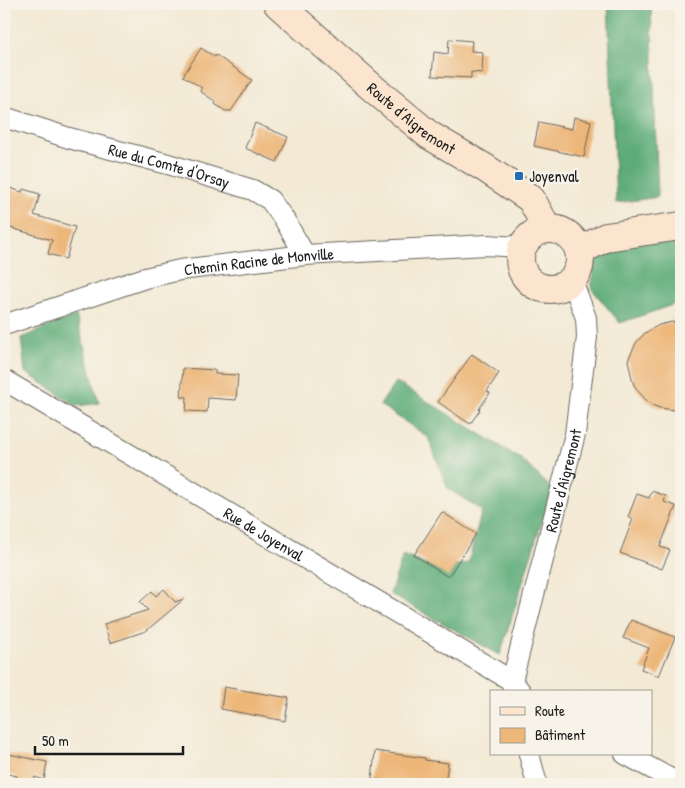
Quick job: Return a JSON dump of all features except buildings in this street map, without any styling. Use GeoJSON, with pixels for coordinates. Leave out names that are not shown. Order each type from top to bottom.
{"type":"FeatureCollection","features":[{"type":"Feature","properties":{"kind":"street","name":"Route d’Aigremont"},"geometry":{"type":"LineString","coordinates":[[278,4],[374,90],[429,135],[485,168],[531,199],[547,228]]}},
{"type":"Feature","properties":{"kind":"street","name":"Rue du Comte d'Orsay"},"geometry":{"type":"LineString","coordinates":[[4,117],[69,138],[168,164],[253,190],[270,200],[284,219],[305,255]]}},
{"type":"Feature","properties":{"kind":"street"},"geometry":{"type":"LineString","coordinates":[[580,250],[606,237],[681,226]]}},
{"type":"Feature","properties":{"kind":"street"},"geometry":{"type":"LineString","coordinates":[[547,228],[561,230],[574,238],[580,250],[581,261],[578,271],[565,286],[556,289],[547,289],[530,281],[520,265],[522,247],[528,237],[537,231],[547,228]]}},
{"type":"Feature","properties":{"kind":"street","name":"Chemin Racine de Monville"},"geometry":{"type":"LineString","coordinates":[[4,325],[154,276],[180,270],[305,255],[486,245],[522,247]]}},
{"type":"Feature","properties":{"kind":"street","name":"Route d'Aigremont"},"geometry":{"type":"LineString","coordinates":[[515,688],[575,434],[587,337],[586,318],[572,280]]}},
{"type":"Feature","properties":{"kind":"street","name":"Rue de Joyenval"},"geometry":{"type":"LineString","coordinates":[[4,380],[515,688]]}},
{"type":"Feature","properties":{"kind":"street"},"geometry":{"type":"LineString","coordinates":[[530,756],[537,784]]}},
{"type":"Feature","properties":{"kind":"street"},"geometry":{"type":"LineString","coordinates":[[629,756],[680,784]]}},
{"type":"Feature","properties":{"kind":"green space"},"geometry":{"type":"Polygon","coordinates":[[[608,4],[651,4],[658,197],[616,203],[608,4]]]}},
{"type":"Feature","properties":{"kind":"green space"},"geometry":{"type":"Polygon","coordinates":[[[681,230],[681,304],[678,303],[620,323],[591,288],[596,245],[681,230]]]}},
{"type":"Feature","properties":{"kind":"green space"},"geometry":{"type":"Polygon","coordinates":[[[76,315],[99,403],[77,406],[25,372],[21,338],[76,315]]]}},
{"type":"Feature","properties":{"kind":"green space"},"geometry":{"type":"Polygon","coordinates":[[[396,382],[521,459],[552,489],[500,655],[390,594],[403,555],[436,569],[468,563],[482,510],[448,489],[428,437],[380,405],[396,382]]]}},
{"type":"Feature","properties":{"kind":"place","name":"Joyenval"},"geometry":{"type":"Point","coordinates":[519,176]}}]}
